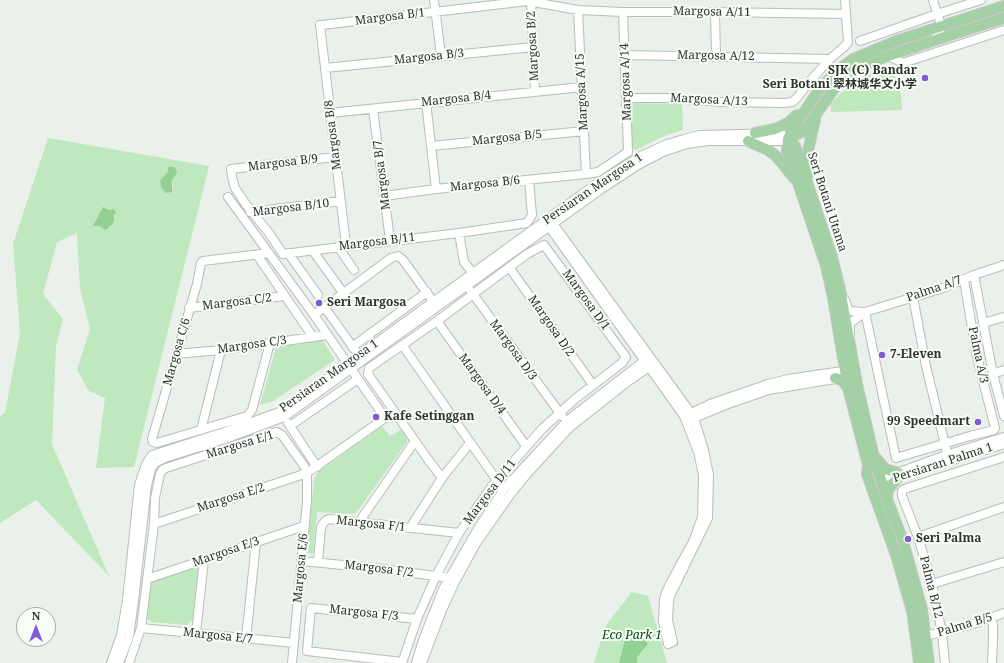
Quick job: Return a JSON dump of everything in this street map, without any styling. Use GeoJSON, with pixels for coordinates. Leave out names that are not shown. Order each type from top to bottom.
{"type":"FeatureCollection","features":[{"type":"Feature","properties":{"kind":"main road"},"geometry":{"type":"LineString","coordinates":[[788,139],[794,126],[825,82],[853,59],[896,41],[941,25],[1004,6]]}},
{"type":"Feature","properties":{"kind":"main road"},"geometry":{"type":"LineString","coordinates":[[788,139],[802,132],[833,90],[851,73],[865,65],[1004,18]]}},
{"type":"Feature","properties":{"kind":"main road"},"geometry":{"type":"LineString","coordinates":[[752,137],[788,123],[813,99]]}},
{"type":"Feature","properties":{"kind":"main road"},"geometry":{"type":"LineString","coordinates":[[808,188],[808,151],[816,114]]}},
{"type":"Feature","properties":{"kind":"main road"},"geometry":{"type":"LineString","coordinates":[[752,137],[777,157],[798,183]]}},
{"type":"Feature","properties":{"kind":"main road","name":"Seri Botani Utama"},"geometry":{"type":"LineString","coordinates":[[788,139],[787,150],[826,266],[833,298],[844,371],[852,386],[873,453],[880,481],[903,541],[915,582],[922,609],[929,663]]}},
{"type":"Feature","properties":{"kind":"main road","name":"Seri Botani Utama"},"geometry":{"type":"LineString","coordinates":[[788,139],[795,146],[832,256],[840,289],[850,341],[844,371]]}},
{"type":"Feature","properties":{"kind":"main road"},"geometry":{"type":"LineString","coordinates":[[844,371],[842,380],[852,386]]}},
{"type":"Feature","properties":{"kind":"main road","name":"Seri Botani Utama"},"geometry":{"type":"LineString","coordinates":[[852,386],[868,465],[867,474],[876,504],[896,555],[912,611],[919,663]]}},
{"type":"Feature","properties":{"kind":"main road"},"geometry":{"type":"LineString","coordinates":[[873,453],[884,469],[899,475],[889,488],[887,499]]}},
{"type":"Feature","properties":{"kind":"main road"},"geometry":{"type":"LineString","coordinates":[[868,465],[874,478],[880,481],[876,490],[879,499],[876,504]]}},
{"type":"Feature","properties":{"kind":"street"},"geometry":{"type":"LineString","coordinates":[[434,0],[441,55]]}},
{"type":"Feature","properties":{"kind":"street","name":"Margosa B/1"},"geometry":{"type":"LineString","coordinates":[[320,26],[529,0],[578,10]]}},
{"type":"Feature","properties":{"kind":"street","name":"Margosa B/2"},"geometry":{"type":"LineString","coordinates":[[529,0],[535,91]]}},
{"type":"Feature","properties":{"kind":"street"},"geometry":{"type":"LineString","coordinates":[[830,59],[848,42],[845,0]]}},
{"type":"Feature","properties":{"kind":"street"},"geometry":{"type":"LineString","coordinates":[[933,0],[941,25],[945,30],[957,33]]}},
{"type":"Feature","properties":{"kind":"street"},"geometry":{"type":"LineString","coordinates":[[860,41],[981,0]]}},
{"type":"Feature","properties":{"kind":"street","name":"Margosa A/11"},"geometry":{"type":"LineString","coordinates":[[578,10],[624,12],[846,14]]}},
{"type":"Feature","properties":{"kind":"street","name":"Margosa A/15"},"geometry":{"type":"LineString","coordinates":[[578,10],[586,174]]}},
{"type":"Feature","properties":{"kind":"street","name":"Margosa A/14"},"geometry":{"type":"LineString","coordinates":[[624,12],[628,152]]}},
{"type":"Feature","properties":{"kind":"street"},"geometry":{"type":"LineString","coordinates":[[714,12],[716,56]]}},
{"type":"Feature","properties":{"kind":"street"},"geometry":{"type":"LineString","coordinates":[[933,41],[940,31],[941,25]]}},
{"type":"Feature","properties":{"kind":"street","name":"Margosa B/8"},"geometry":{"type":"LineString","coordinates":[[320,26],[340,201],[342,246]]}},
{"type":"Feature","properties":{"kind":"street"},"geometry":{"type":"LineString","coordinates":[[888,56],[903,63],[1004,30]]}},
{"type":"Feature","properties":{"kind":"street","name":"Margosa B/3"},"geometry":{"type":"LineString","coordinates":[[325,68],[533,46]]}},
{"type":"Feature","properties":{"kind":"street","name":"Margosa A/12"},"geometry":{"type":"LineString","coordinates":[[625,55],[830,59]]}},
{"type":"Feature","properties":{"kind":"street","name":"Margosa A/13"},"geometry":{"type":"LineString","coordinates":[[626,98],[668,98],[730,102],[792,102],[830,59]]}},
{"type":"Feature","properties":{"kind":"street","name":"Margosa B/4"},"geometry":{"type":"LineString","coordinates":[[330,113],[582,86]]}},
{"type":"Feature","properties":{"kind":"street"},"geometry":{"type":"LineString","coordinates":[[426,102],[436,189]]}},
{"type":"Feature","properties":{"kind":"street","name":"Margosa B/7"},"geometry":{"type":"LineString","coordinates":[[374,109],[390,240]]}},
{"type":"Feature","properties":{"kind":"street","name":"Margosa B/5"},"geometry":{"type":"LineString","coordinates":[[431,146],[584,131]]}},
{"type":"Feature","properties":{"kind":"street","name":"Persiaran Margosa 1"},"geometry":{"type":"LineString","coordinates":[[349,366],[358,355],[467,286],[552,226],[636,162],[687,144],[752,137],[781,141],[788,139]]}},
{"type":"Feature","properties":{"kind":"street"},"geometry":{"type":"LineString","coordinates":[[628,152],[636,162]]}},
{"type":"Feature","properties":{"kind":"street","name":"Margosa B/6"},"geometry":{"type":"LineString","coordinates":[[384,196],[598,172],[628,152]]}},
{"type":"Feature","properties":{"kind":"street","name":"Margosa B/9"},"geometry":{"type":"LineString","coordinates":[[253,211],[245,203],[235,188],[232,169],[335,157]]}},
{"type":"Feature","properties":{"kind":"street","name":"Margosa B/11"},"geometry":{"type":"LineString","coordinates":[[288,253],[459,233],[528,223],[532,215],[528,180]]}},
{"type":"Feature","properties":{"kind":"street"},"geometry":{"type":"LineString","coordinates":[[228,197],[314,315],[358,379],[290,426]]}},
{"type":"Feature","properties":{"kind":"street","name":"Margosa B/10"},"geometry":{"type":"LineString","coordinates":[[242,216],[253,211],[340,201]]}},
{"type":"Feature","properties":{"kind":"street"},"geometry":{"type":"LineString","coordinates":[[253,211],[283,254],[288,253],[318,295]]}},
{"type":"Feature","properties":{"kind":"street"},"geometry":{"type":"LineString","coordinates":[[552,226],[689,417],[703,476],[706,506],[705,517],[692,552],[683,567],[671,594],[668,620],[673,642],[668,644],[663,620],[664,600],[705,517]]}},
{"type":"Feature","properties":{"kind":"street","name":"Persiaran Margosa 1"},"geometry":{"type":"LineString","coordinates":[[119,663],[129,637],[139,485],[148,459],[152,455],[161,451],[283,414],[436,305],[473,273],[552,226]]}},
{"type":"Feature","properties":{"kind":"street"},"geometry":{"type":"LineString","coordinates":[[459,233],[464,262],[473,273]]}},
{"type":"Feature","properties":{"kind":"street","name":"Margosa D/1"},"geometry":{"type":"LineString","coordinates":[[509,267],[544,244],[626,357]]}},
{"type":"Feature","properties":{"kind":"street"},"geometry":{"type":"LineString","coordinates":[[342,246],[354,270]]}},
{"type":"Feature","properties":{"kind":"street"},"geometry":{"type":"LineString","coordinates":[[313,251],[344,294]]}},
{"type":"Feature","properties":{"kind":"street"},"geometry":{"type":"LineString","coordinates":[[269,253],[257,255],[313,337]]}},
{"type":"Feature","properties":{"kind":"street","name":"Margosa C/6"},"geometry":{"type":"LineString","coordinates":[[201,430],[156,443],[153,442],[152,439],[202,262],[257,255]]}},
{"type":"Feature","properties":{"kind":"street"},"geometry":{"type":"LineString","coordinates":[[314,315],[391,258],[398,256],[403,260],[436,305]]}},
{"type":"Feature","properties":{"kind":"street","name":"Palma A/7"},"geometry":{"type":"LineString","coordinates":[[850,341],[850,324],[858,316],[865,312],[940,289],[1004,265]]}},
{"type":"Feature","properties":{"kind":"street"},"geometry":{"type":"LineString","coordinates":[[442,478],[368,374],[368,371],[369,368],[403,346],[509,267]]}},
{"type":"Feature","properties":{"kind":"street","name":"Margosa D/2"},"geometry":{"type":"LineString","coordinates":[[509,267],[593,385]]}},
{"type":"Feature","properties":{"kind":"street"},"geometry":{"type":"LineString","coordinates":[[974,275],[993,374],[1004,416]]}},
{"type":"Feature","properties":{"kind":"street","name":"Palma A/3"},"geometry":{"type":"LineString","coordinates":[[944,444],[994,430],[996,428],[977,357],[964,280]]}},
{"type":"Feature","properties":{"kind":"street","name":"Margosa D/3"},"geometry":{"type":"LineString","coordinates":[[467,286],[559,413],[567,421]]}},
{"type":"Feature","properties":{"kind":"street"},"geometry":{"type":"LineString","coordinates":[[840,289],[850,311],[865,312],[896,458],[944,444]]}},
{"type":"Feature","properties":{"kind":"street"},"geometry":{"type":"LineString","coordinates":[[352,347],[427,292]]}},
{"type":"Feature","properties":{"kind":"street","name":"Margosa C/2"},"geometry":{"type":"LineString","coordinates":[[189,308],[284,296]]}},
{"type":"Feature","properties":{"kind":"street"},"geometry":{"type":"LineString","coordinates":[[913,297],[926,366],[948,458],[1004,437]]}},
{"type":"Feature","properties":{"kind":"street"},"geometry":{"type":"LineString","coordinates":[[324,308],[358,355]]}},
{"type":"Feature","properties":{"kind":"street"},"geometry":{"type":"LineString","coordinates":[[983,323],[1004,317]]}},
{"type":"Feature","properties":{"kind":"street","name":"Margosa D/4"},"geometry":{"type":"LineString","coordinates":[[437,321],[526,446]]}},
{"type":"Feature","properties":{"kind":"street","name":"Margosa C/3"},"geometry":{"type":"LineString","coordinates":[[176,354],[221,350],[327,335]]}},
{"type":"Feature","properties":{"kind":"street"},"geometry":{"type":"LineString","coordinates":[[201,430],[247,416],[251,413],[270,343]]}},
{"type":"Feature","properties":{"kind":"street"},"geometry":{"type":"LineString","coordinates":[[403,346],[470,443],[507,492]]}},
{"type":"Feature","properties":{"kind":"street"},"geometry":{"type":"LineString","coordinates":[[201,430],[221,350]]}},
{"type":"Feature","properties":{"kind":"street","name":"Margosa D/11"},"geometry":{"type":"LineString","coordinates":[[402,663],[417,619],[436,576],[459,533],[497,480],[526,446],[559,413],[622,363],[626,357]]}},
{"type":"Feature","properties":{"kind":"street"},"geometry":{"type":"LineString","coordinates":[[416,663],[435,608],[452,580],[479,527],[567,421],[649,362]]}},
{"type":"Feature","properties":{"kind":"street"},"geometry":{"type":"LineString","coordinates":[[507,492],[526,475],[570,427],[626,383],[649,362]]}},
{"type":"Feature","properties":{"kind":"street"},"geometry":{"type":"LineString","coordinates":[[993,374],[1004,370]]}},
{"type":"Feature","properties":{"kind":"street"},"geometry":{"type":"LineString","coordinates":[[689,417],[711,407],[769,387],[844,371]]}},
{"type":"Feature","properties":{"kind":"street","name":"Margosa E/2"},"geometry":{"type":"LineString","coordinates":[[154,524],[306,469],[317,467],[384,418],[358,379]]}},
{"type":"Feature","properties":{"kind":"street"},"geometry":{"type":"LineString","coordinates":[[283,414],[317,467]]}},
{"type":"Feature","properties":{"kind":"street","name":"Margosa E/1"},"geometry":{"type":"LineString","coordinates":[[154,524],[155,498],[162,470],[276,432],[282,435],[306,469]]}},
{"type":"Feature","properties":{"kind":"street"},"geometry":{"type":"LineString","coordinates":[[359,522],[415,441]]}},
{"type":"Feature","properties":{"kind":"street"},"geometry":{"type":"LineString","coordinates":[[410,528],[442,478],[470,443]]}},
{"type":"Feature","properties":{"kind":"street","name":"Persiaran Palma 1"},"geometry":{"type":"LineString","coordinates":[[880,481],[948,458],[1004,444]]}},
{"type":"Feature","properties":{"kind":"street","name":"Palma B/12"},"geometry":{"type":"LineString","coordinates":[[945,663],[942,633],[932,584],[918,537],[902,496],[902,491],[904,489],[1004,457]]}},
{"type":"Feature","properties":{"kind":"street","name":"Margosa E/6"},"geometry":{"type":"LineString","coordinates":[[292,663],[302,561],[306,469]]}},
{"type":"Feature","properties":{"kind":"street"},"geometry":{"type":"LineString","coordinates":[[918,537],[1004,507]]}},
{"type":"Feature","properties":{"kind":"street","name":"Margosa F/1"},"geometry":{"type":"LineString","coordinates":[[318,562],[321,527],[325,521],[329,519],[459,533]]}},
{"type":"Feature","properties":{"kind":"street"},"geometry":{"type":"LineString","coordinates":[[129,663],[141,628],[154,524]]}},
{"type":"Feature","properties":{"kind":"street","name":"Margosa E/3"},"geometry":{"type":"LineString","coordinates":[[147,579],[304,526]]}},
{"type":"Feature","properties":{"kind":"street"},"geometry":{"type":"LineString","coordinates":[[246,638],[256,542]]}},
{"type":"Feature","properties":{"kind":"street"},"geometry":{"type":"LineString","coordinates":[[196,633],[204,560]]}},
{"type":"Feature","properties":{"kind":"street","name":"Margosa F/2"},"geometry":{"type":"LineString","coordinates":[[302,561],[373,568],[436,576],[452,580]]}},
{"type":"Feature","properties":{"kind":"street"},"geometry":{"type":"LineString","coordinates":[[932,584],[1004,562]]}},
{"type":"Feature","properties":{"kind":"street"},"geometry":{"type":"LineString","coordinates":[[422,663],[452,580]]}},
{"type":"Feature","properties":{"kind":"street"},"geometry":{"type":"LineString","coordinates":[[131,600],[144,602]]}},
{"type":"Feature","properties":{"kind":"street","name":"Persiaran Margosa 1"},"geometry":{"type":"LineString","coordinates":[[111,663],[131,600]]}},
{"type":"Feature","properties":{"kind":"street","name":"Margosa F/3"},"geometry":{"type":"LineString","coordinates":[[402,663],[307,651],[311,608],[417,619]]}},
{"type":"Feature","properties":{"kind":"street","name":"Palma B/5"},"geometry":{"type":"LineString","coordinates":[[926,636],[942,633],[1004,613]]}},
{"type":"Feature","properties":{"kind":"street"},"geometry":{"type":"LineString","coordinates":[[990,618],[993,624],[992,663]]}},
{"type":"Feature","properties":{"kind":"street","name":"Margosa E/7"},"geometry":{"type":"LineString","coordinates":[[141,628],[294,644]]}},
{"type":"Feature","properties":{"kind":"green space"},"geometry":{"type":"Polygon","coordinates":[[[890,64],[901,94],[902,110],[831,112],[830,104],[840,94],[866,74],[890,64]]]}},
{"type":"Feature","properties":{"kind":"green space"},"geometry":{"type":"Polygon","coordinates":[[[632,103],[682,104],[683,130],[666,135],[636,150],[631,147],[632,103]]]}},
{"type":"Feature","properties":{"kind":"green space"},"geometry":{"type":"Polygon","coordinates":[[[48,138],[209,166],[134,467],[96,468],[105,398],[89,391],[77,370],[90,329],[80,288],[77,233],[57,242],[43,294],[63,319],[56,346],[52,444],[109,576],[36,500],[0,523],[0,416],[5,413],[20,333],[13,244],[48,138]],[[168,172],[160,180],[161,187],[166,193],[173,188],[172,180],[176,175],[168,172]],[[103,208],[100,215],[99,226],[107,230],[109,210],[103,208]]]}},
{"type":"Feature","properties":{"kind":"green space"},"geometry":{"type":"Polygon","coordinates":[[[322,339],[335,360],[273,401],[260,405],[277,344],[322,339]]]}},
{"type":"Feature","properties":{"kind":"green space"},"geometry":{"type":"Polygon","coordinates":[[[382,426],[390,436],[403,429],[407,436],[407,442],[357,512],[352,514],[317,512],[313,554],[307,553],[314,479],[318,472],[382,426]]]}},
{"type":"Feature","properties":{"kind":"green space"},"geometry":{"type":"Polygon","coordinates":[[[196,566],[199,568],[193,619],[187,625],[151,622],[146,617],[149,585],[154,579],[196,566]]]}},
{"type":"Feature","properties":{"kind":"green space","name":"Eco Park 1"},"geometry":{"type":"Polygon","coordinates":[[[632,592],[648,596],[667,663],[594,663],[606,625],[632,592]]]}},
{"type":"Feature","properties":{"kind":"shaded area"},"geometry":{"type":"Polygon","coordinates":[[[168,167],[174,167],[177,170],[176,175],[172,180],[172,192],[166,193],[161,187],[160,180],[168,172],[168,167]]]}},
{"type":"Feature","properties":{"kind":"shaded area"},"geometry":{"type":"Polygon","coordinates":[[[103,207],[109,210],[114,209],[116,213],[114,215],[114,222],[106,230],[99,226],[93,226],[103,207]]]}},
{"type":"Feature","properties":{"kind":"shaded area"},"geometry":{"type":"Polygon","coordinates":[[[632,632],[643,637],[648,644],[637,657],[637,663],[619,663],[626,635],[632,632]]]}},
{"type":"Feature","properties":{"kind":"place","name":"SJK (C) Bandar Seri Botani 翠林城华文小学"},"geometry":{"type":"Point","coordinates":[925,78]}},
{"type":"Feature","properties":{"kind":"place","name":"Seri Margosa"},"geometry":{"type":"Point","coordinates":[319,303]}},
{"type":"Feature","properties":{"kind":"place","name":"7-Eleven"},"geometry":{"type":"Point","coordinates":[882,355]}},
{"type":"Feature","properties":{"kind":"place","name":"Kafe Setinggan"},"geometry":{"type":"Point","coordinates":[376,417]}},
{"type":"Feature","properties":{"kind":"place","name":"99 Speedmart"},"geometry":{"type":"Point","coordinates":[978,422]}},
{"type":"Feature","properties":{"kind":"place","name":"Seri Palma"},"geometry":{"type":"Point","coordinates":[908,539]}}]}
